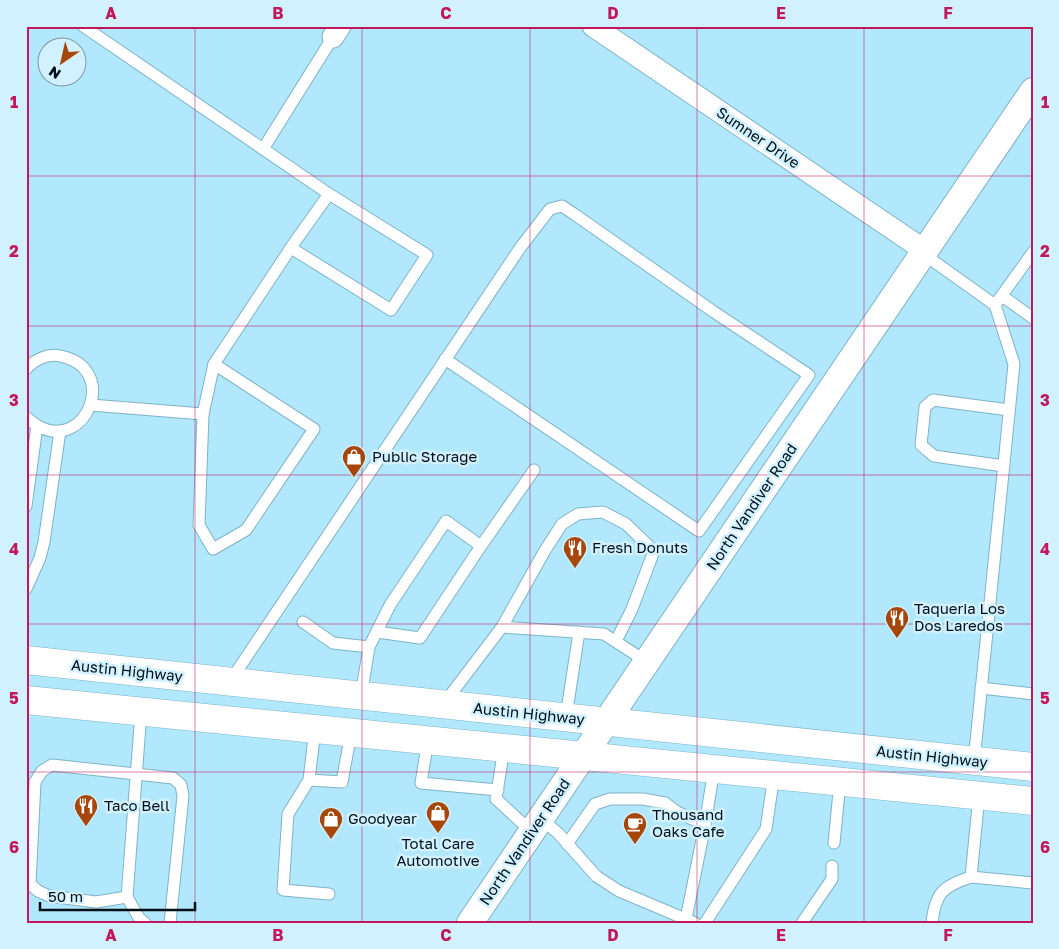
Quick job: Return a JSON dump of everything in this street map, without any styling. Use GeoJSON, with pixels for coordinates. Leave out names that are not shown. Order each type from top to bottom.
{"type":"FeatureCollection","features":[{"type":"Feature","properties":{"kind":"main road","name":"Austin Highway"},"geometry":{"type":"LineString","coordinates":[[26,660],[1033,767]]}},
{"type":"Feature","properties":{"kind":"main road"},"geometry":{"type":"LineString","coordinates":[[26,700],[1033,801]]}},
{"type":"Feature","properties":{"kind":"street","name":"Sumner Drive"},"geometry":{"type":"LineString","coordinates":[[593,26],[923,251]]}},
{"type":"Feature","properties":{"kind":"street","name":"North Vandiver Road"},"geometry":{"type":"LineString","coordinates":[[470,923],[1033,91]]}},
{"type":"Feature","properties":{"kind":"lane"},"geometry":{"type":"LineString","coordinates":[[83,26],[329,194],[427,255],[391,310],[291,248]]}},
{"type":"Feature","properties":{"kind":"lane"},"geometry":{"type":"LineString","coordinates":[[263,149],[337,32]]}},
{"type":"Feature","properties":{"kind":"lane"},"geometry":{"type":"LineString","coordinates":[[214,364],[314,429],[246,530],[213,549],[199,525],[203,414],[214,364],[329,194]]}},
{"type":"Feature","properties":{"kind":"lane"},"geometry":{"type":"LineString","coordinates":[[230,682],[445,359],[537,224],[550,210],[562,206],[714,312],[809,375],[699,531],[445,359]]}},
{"type":"Feature","properties":{"kind":"lane"},"geometry":{"type":"LineString","coordinates":[[923,251],[999,301],[1033,318]]}},
{"type":"Feature","properties":{"kind":"lane"},"geometry":{"type":"LineString","coordinates":[[974,761],[1014,364],[999,301],[1033,252]]}},
{"type":"Feature","properties":{"kind":"lane"},"geometry":{"type":"LineString","coordinates":[[26,369],[42,357],[56,355],[70,358],[82,366],[90,377],[94,391],[91,405],[85,418],[74,426],[52,430],[37,426],[26,417]]}},
{"type":"Feature","properties":{"kind":"lane"},"geometry":{"type":"LineString","coordinates":[[1004,466],[934,456],[921,445],[925,407],[933,400],[1010,410]]}},
{"type":"Feature","properties":{"kind":"lane"},"geometry":{"type":"LineString","coordinates":[[91,405],[203,414]]}},
{"type":"Feature","properties":{"kind":"lane"},"geometry":{"type":"LineString","coordinates":[[26,506],[37,426]]}},
{"type":"Feature","properties":{"kind":"lane"},"geometry":{"type":"LineString","coordinates":[[26,589],[30,571],[44,542],[60,430]]}},
{"type":"Feature","properties":{"kind":"lane"},"geometry":{"type":"LineString","coordinates":[[377,632],[420,638],[534,470]]}},
{"type":"Feature","properties":{"kind":"lane"},"geometry":{"type":"LineString","coordinates":[[443,704],[502,627],[562,524],[578,514],[603,512],[626,524],[654,551],[632,609],[616,641]]}},
{"type":"Feature","properties":{"kind":"lane"},"geometry":{"type":"LineString","coordinates":[[361,696],[369,647],[390,605],[446,521],[481,546]]}},
{"type":"Feature","properties":{"kind":"lane"},"geometry":{"type":"LineString","coordinates":[[303,622],[333,643],[369,647]]}},
{"type":"Feature","properties":{"kind":"lane"},"geometry":{"type":"LineString","coordinates":[[502,627],[604,634],[648,662]]}},
{"type":"Feature","properties":{"kind":"lane"},"geometry":{"type":"LineString","coordinates":[[566,718],[579,632]]}},
{"type":"Feature","properties":{"kind":"lane"},"geometry":{"type":"LineString","coordinates":[[982,688],[1033,694]]}},
{"type":"Feature","properties":{"kind":"lane"},"geometry":{"type":"LineString","coordinates":[[141,712],[127,897],[139,918],[145,923]]}},
{"type":"Feature","properties":{"kind":"lane"},"geometry":{"type":"LineString","coordinates":[[315,729],[309,780],[288,814],[283,890],[329,894]]}},
{"type":"Feature","properties":{"kind":"lane"},"geometry":{"type":"LineString","coordinates":[[309,780],[342,782],[351,732]]}},
{"type":"Feature","properties":{"kind":"lane"},"geometry":{"type":"LineString","coordinates":[[428,740],[421,783],[498,790]]}},
{"type":"Feature","properties":{"kind":"lane"},"geometry":{"type":"LineString","coordinates":[[504,748],[496,800],[536,826],[558,833],[596,876],[619,891],[690,921],[714,769]]}},
{"type":"Feature","properties":{"kind":"lane"},"geometry":{"type":"LineString","coordinates":[[127,897],[96,902],[49,896],[38,891],[30,884],[35,782],[42,771],[52,765],[173,778],[181,785],[184,796],[170,923]]}},
{"type":"Feature","properties":{"kind":"lane"},"geometry":{"type":"LineString","coordinates":[[705,923],[766,829],[774,775]]}},
{"type":"Feature","properties":{"kind":"lane"},"geometry":{"type":"LineString","coordinates":[[834,843],[840,782]]}},
{"type":"Feature","properties":{"kind":"lane"},"geometry":{"type":"LineString","coordinates":[[971,877],[979,796]]}},
{"type":"Feature","properties":{"kind":"lane"},"geometry":{"type":"LineString","coordinates":[[567,844],[595,804],[610,799],[643,799],[665,803],[677,812],[705,825]]}},
{"type":"Feature","properties":{"kind":"lane"},"geometry":{"type":"LineString","coordinates":[[802,923],[832,879],[832,866]]}},
{"type":"Feature","properties":{"kind":"lane"},"geometry":{"type":"LineString","coordinates":[[932,923],[934,903],[939,895],[957,881],[971,877],[1033,883]]}},
{"type":"Feature","properties":{"kind":"place","name":"Public Storage"},"geometry":{"type":"Point","coordinates":[354,478]}},
{"type":"Feature","properties":{"kind":"place","name":"Fresh Donuts"},"geometry":{"type":"Point","coordinates":[575,569]}},
{"type":"Feature","properties":{"kind":"place","name":"Taqueria Los Dos Laredos"},"geometry":{"type":"Point","coordinates":[897,639]}},
{"type":"Feature","properties":{"kind":"place","name":"Taco Bell"},"geometry":{"type":"Point","coordinates":[86,827]}},
{"type":"Feature","properties":{"kind":"place","name":"Total Care Automotive"},"geometry":{"type":"Point","coordinates":[438,834]}},
{"type":"Feature","properties":{"kind":"place","name":"Goodyear"},"geometry":{"type":"Point","coordinates":[331,840]}},
{"type":"Feature","properties":{"kind":"place","name":"Thousand Oaks Cafe"},"geometry":{"type":"Point","coordinates":[635,845]}}]}
